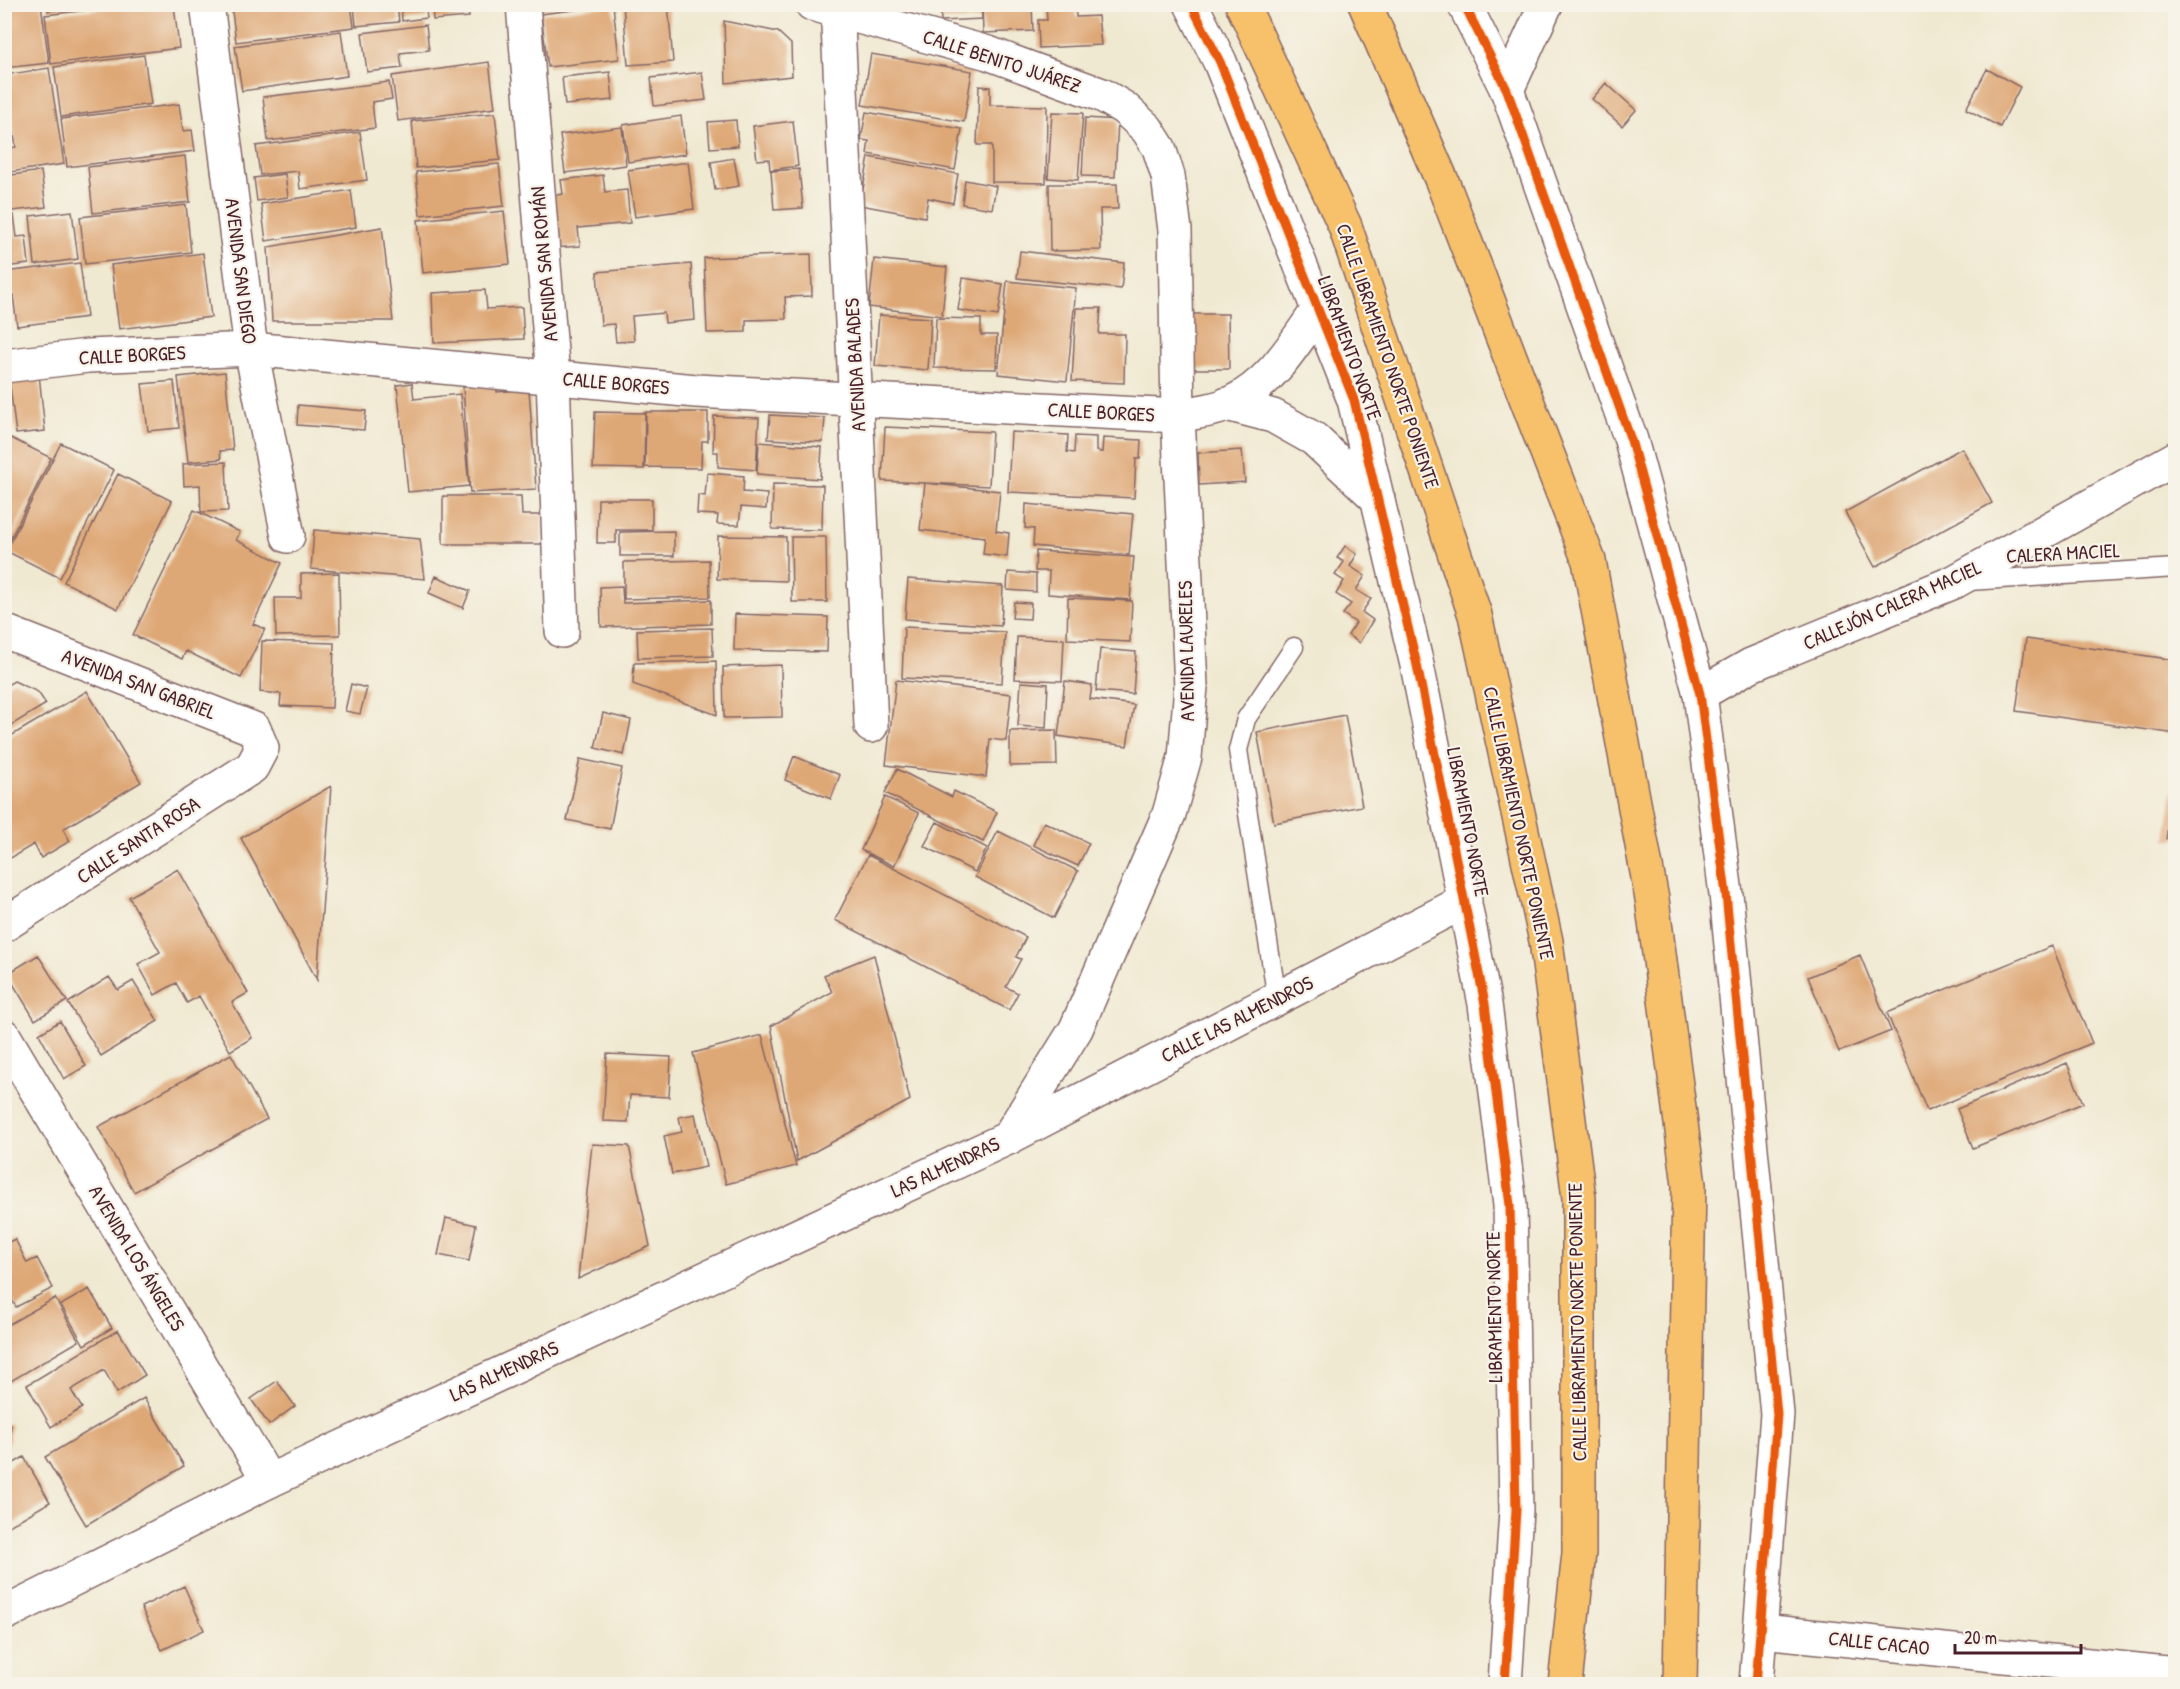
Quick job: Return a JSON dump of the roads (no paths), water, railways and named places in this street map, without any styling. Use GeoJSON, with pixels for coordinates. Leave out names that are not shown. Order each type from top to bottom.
{"type":"FeatureCollection","features":[{"type":"Feature","properties":{"kind":"highway","name":"CALLE LIBRAMIENTO NORTE PONIENTE"},"geometry":{"type":"LineString","coordinates":[[1242,4],[1345,226],[1471,604],[1546,941],[1579,1198],[1579,1553],[1565,1684]]}},
{"type":"Feature","properties":{"kind":"highway"},"geometry":{"type":"LineString","coordinates":[[1365,4],[1442,181],[1589,561],[1652,899],[1689,1185],[1680,1684]]}},
{"type":"Feature","properties":{"kind":"street","name":"AVENIDA SAN DIEGO"},"geometry":{"type":"LineString","coordinates":[[207,4],[250,349],[288,536]]}},
{"type":"Feature","properties":{"kind":"street","name":"AVENIDA SAN ROMÁN"},"geometry":{"type":"LineString","coordinates":[[523,4],[553,377],[562,631]]}},
{"type":"Feature","properties":{"kind":"street","name":"LIBRAMIENTO NORTE"},"geometry":{"type":"LineString","coordinates":[[1191,4],[1220,62],[1354,400],[1417,665],[1485,1004],[1510,1205],[1516,1510],[1505,1684]]}},
{"type":"Feature","properties":{"kind":"street"},"geometry":{"type":"LineString","coordinates":[[1464,4],[1507,90],[1631,440],[1700,694],[1726,894],[1777,1414],[1762,1631],[1756,1684]]}},
{"type":"Feature","properties":{"kind":"street"},"geometry":{"type":"LineString","coordinates":[[1507,90],[1546,4]]}},
{"type":"Feature","properties":{"kind":"street","name":"CALLE BENITO JUÁREZ"},"geometry":{"type":"LineString","coordinates":[[828,7],[988,53],[1102,95],[1124,108],[1147,129]]}},
{"type":"Feature","properties":{"kind":"street","name":"AVENIDA BALADES"},"geometry":{"type":"LineString","coordinates":[[828,7],[857,400],[871,726]]}},
{"type":"Feature","properties":{"kind":"street","name":"AVENIDA LAURELES"},"geometry":{"type":"LineString","coordinates":[[1008,1138],[1076,1029],[1169,814],[1185,756],[1191,686],[1178,416],[1175,230],[1168,176],[1159,148],[1147,129]]}},
{"type":"Feature","properties":{"kind":"street","name":"CALLE BORGES"},"geometry":{"type":"LineString","coordinates":[[4,366],[88,356],[250,349],[696,391],[1178,416],[1227,404],[1258,386],[1283,361],[1318,310]]}},
{"type":"Feature","properties":{"kind":"street","name":"CALLE BORGES"},"geometry":{"type":"LineString","coordinates":[[1227,404],[1273,416],[1314,439],[1378,499]]}},
{"type":"Feature","properties":{"kind":"street","name":"CALLEJÓN CALERA MACIEL"},"geometry":{"type":"LineString","coordinates":[[1700,694],[1751,665],[1954,582],[2175,458]]}},
{"type":"Feature","properties":{"kind":"street","name":"AVENIDA SAN GABRIEL"},"geometry":{"type":"LineString","coordinates":[[4,631],[254,729],[262,748]]}},
{"type":"Feature","properties":{"kind":"street","name":"CALLE SANTA ROSA"},"geometry":{"type":"LineString","coordinates":[[4,925],[252,767],[262,748]]}},
{"type":"Feature","properties":{"kind":"street","name":"CALLE LAS ALMENDROS"},"geometry":{"type":"LineString","coordinates":[[1008,1138],[1465,901]]}},
{"type":"Feature","properties":{"kind":"street","name":"AVENIDA LOS ÁNGELES"},"geometry":{"type":"LineString","coordinates":[[4,1036],[269,1480]]}},
{"type":"Feature","properties":{"kind":"street","name":"LAS ALMENDRAS"},"geometry":{"type":"LineString","coordinates":[[4,1614],[269,1480],[1008,1138]]}},
{"type":"Feature","properties":{"kind":"street","name":"CALLE CACAO"},"geometry":{"type":"LineString","coordinates":[[1762,1631],[2175,1674]]}},
{"type":"Feature","properties":{"kind":"lane","name":"CALERA MACIEL"},"geometry":{"type":"LineString","coordinates":[[1954,582],[2175,568]]}},
{"type":"Feature","properties":{"kind":"lane"},"geometry":{"type":"LineString","coordinates":[[1277,999],[1238,750],[1246,719],[1294,646]]}}]}
